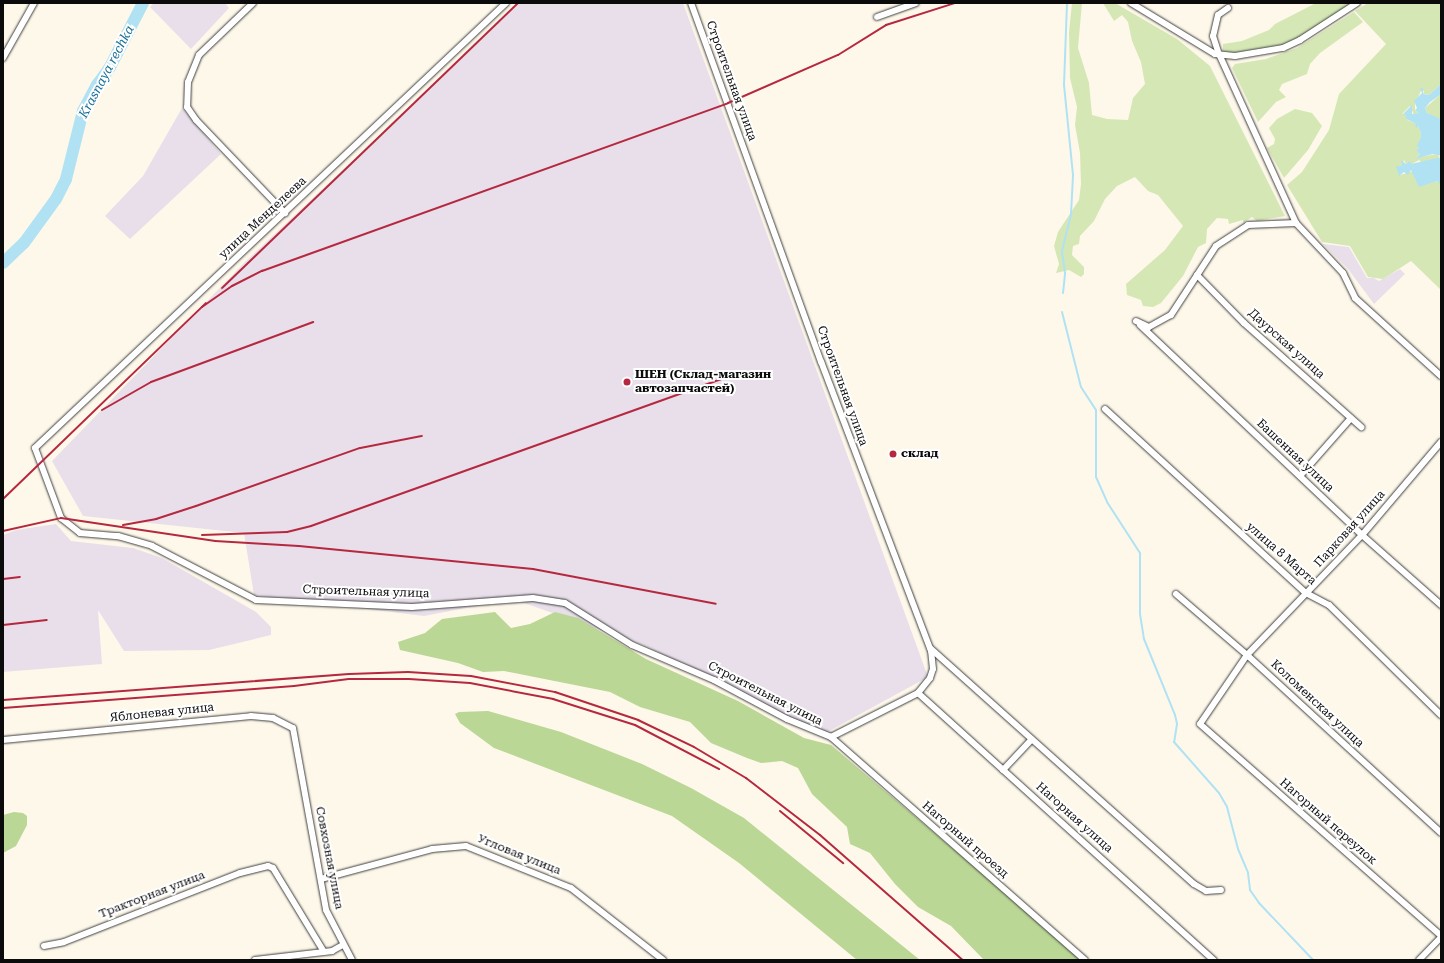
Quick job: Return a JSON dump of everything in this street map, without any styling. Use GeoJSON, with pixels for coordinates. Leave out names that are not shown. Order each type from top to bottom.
{"type":"FeatureCollection","features":[{"type":"Feature","properties":{"kind":"street"},"geometry":{"type":"LineString","coordinates":[[3,58],[34,3]]}},
{"type":"Feature","properties":{"kind":"street"},"geometry":{"type":"LineString","coordinates":[[253,3],[199,55],[188,82],[187,107],[196,120],[284,213]]}},
{"type":"Feature","properties":{"kind":"street","name":"улица Менделеева"},"geometry":{"type":"LineString","coordinates":[[35,448],[506,3]]}},
{"type":"Feature","properties":{"kind":"street","name":"Строительная улица"},"geometry":{"type":"LineString","coordinates":[[35,448],[61,518],[80,533],[118,536],[152,546],[256,600],[412,607],[533,598],[565,603],[632,645],[714,680],[787,719],[832,738],[918,693],[930,678],[933,669],[929,647],[858,462],[691,3]]}},
{"type":"Feature","properties":{"kind":"street"},"geometry":{"type":"LineString","coordinates":[[877,17],[916,3]]}},
{"type":"Feature","properties":{"kind":"street"},"geometry":{"type":"LineString","coordinates":[[1131,3],[1219,54],[1235,56],[1283,48],[1300,40],[1357,3]]}},
{"type":"Feature","properties":{"kind":"street"},"geometry":{"type":"LineString","coordinates":[[1228,8],[1218,15],[1213,36],[1219,54],[1296,223],[1343,273],[1355,298],[1441,376]]}},
{"type":"Feature","properties":{"kind":"street"},"geometry":{"type":"LineString","coordinates":[[1198,275],[1216,246],[1248,225],[1296,223]]}},
{"type":"Feature","properties":{"kind":"street","name":"Башенная улица"},"geometry":{"type":"LineString","coordinates":[[1198,275],[1178,306],[1162,322],[1150,327],[1136,321],[1362,535],[1441,605]]}},
{"type":"Feature","properties":{"kind":"street","name":"Даурская улица"},"geometry":{"type":"LineString","coordinates":[[1198,275],[1244,322],[1361,427]]}},
{"type":"Feature","properties":{"kind":"street","name":"улица 8 Марта"},"geometry":{"type":"LineString","coordinates":[[1105,408],[1306,593],[1329,605],[1441,715]]}},
{"type":"Feature","properties":{"kind":"street"},"geometry":{"type":"LineString","coordinates":[[1300,476],[1351,418]]}},
{"type":"Feature","properties":{"kind":"street","name":"Парковая улица"},"geometry":{"type":"LineString","coordinates":[[1200,724],[1247,655],[1362,535],[1441,442]]}},
{"type":"Feature","properties":{"kind":"street","name":"Коломенская улица"},"geometry":{"type":"LineString","coordinates":[[1176,594],[1247,655],[1441,833]]}},
{"type":"Feature","properties":{"kind":"street"},"geometry":{"type":"LineString","coordinates":[[929,647],[1194,884],[1206,891],[1221,890]]}},
{"type":"Feature","properties":{"kind":"street","name":"Нагорная улица"},"geometry":{"type":"LineString","coordinates":[[918,693],[1214,960]]}},
{"type":"Feature","properties":{"kind":"street","name":"Яблоневая улица"},"geometry":{"type":"LineString","coordinates":[[3,740],[251,716],[273,718],[293,728],[298,755]]}},
{"type":"Feature","properties":{"kind":"street","name":"Нагорный переулок"},"geometry":{"type":"LineString","coordinates":[[1200,724],[1441,937]]}},
{"type":"Feature","properties":{"kind":"street","name":"Нагорный проезд"},"geometry":{"type":"LineString","coordinates":[[832,738],[1085,960]]}},
{"type":"Feature","properties":{"kind":"street"},"geometry":{"type":"LineString","coordinates":[[1004,770],[1032,739]]}},
{"type":"Feature","properties":{"kind":"street","name":"Совхозная улица"},"geometry":{"type":"LineString","coordinates":[[298,755],[326,910],[352,960]]}},
{"type":"Feature","properties":{"kind":"street","name":"Угловая улица"},"geometry":{"type":"LineString","coordinates":[[321,879],[432,849],[466,846],[571,888],[663,960]]}},
{"type":"Feature","properties":{"kind":"street","name":"Тракторная улица"},"geometry":{"type":"LineString","coordinates":[[44,946],[64,942],[240,873],[268,866],[273,868],[324,952]]}},
{"type":"Feature","properties":{"kind":"street"},"geometry":{"type":"LineString","coordinates":[[1419,960],[1441,937]]}},
{"type":"Feature","properties":{"kind":"street"},"geometry":{"type":"LineString","coordinates":[[255,960],[332,951],[343,944]]}},
{"type":"Feature","properties":{"kind":"shaded area"},"geometry":{"type":"Polygon","coordinates":[[[154,3],[225,3],[229,8],[191,49],[150,7],[154,3]]]}},
{"type":"Feature","properties":{"kind":"shaded area"},"geometry":{"type":"Polygon","coordinates":[[[520,3],[683,3],[928,677],[822,735],[646,646],[513,599],[424,616],[254,595],[244,533],[83,516],[52,461],[245,262],[520,3]]]}},
{"type":"Feature","properties":{"kind":"shaded area"},"geometry":{"type":"Polygon","coordinates":[[[182,108],[221,154],[130,239],[105,216],[143,176],[182,108]]]}},
{"type":"Feature","properties":{"kind":"shaded area"},"geometry":{"type":"Polygon","coordinates":[[[1323,244],[1349,247],[1367,278],[1374,278],[1379,281],[1400,269],[1405,274],[1374,304],[1348,269],[1323,244]]]}},
{"type":"Feature","properties":{"kind":"shaded area"},"geometry":{"type":"Polygon","coordinates":[[[56,524],[71,541],[133,548],[162,558],[256,612],[271,627],[271,635],[209,650],[124,651],[98,610],[102,664],[3,672],[3,535],[16,530],[56,524]]]}},
{"type":"Feature","properties":{"kind":"green space"},"geometry":{"type":"Polygon","coordinates":[[[1072,3],[1082,3],[1078,48],[1089,83],[1092,115],[1107,119],[1128,120],[1133,98],[1145,84],[1141,62],[1132,41],[1128,22],[1122,15],[1114,21],[1103,3],[1115,3],[1177,39],[1210,66],[1285,216],[1257,221],[1252,217],[1243,223],[1243,220],[1229,224],[1228,219],[1217,218],[1207,229],[1206,243],[1198,247],[1183,276],[1161,303],[1153,307],[1143,306],[1141,300],[1127,295],[1126,284],[1165,250],[1183,226],[1158,195],[1148,191],[1135,177],[1117,186],[1105,199],[1094,221],[1080,236],[1079,244],[1073,246],[1072,255],[1084,267],[1084,274],[1081,277],[1069,270],[1056,273],[1059,264],[1054,246],[1058,232],[1079,200],[1081,184],[1080,153],[1075,125],[1077,107],[1070,78],[1069,32],[1072,3]]]}},
{"type":"Feature","properties":{"kind":"green space"},"geometry":{"type":"Polygon","coordinates":[[[1316,3],[1353,3],[1299,38],[1282,46],[1236,54],[1223,52],[1223,44],[1242,41],[1269,30],[1275,24],[1316,3]]]}},
{"type":"Feature","properties":{"kind":"green space"},"geometry":{"type":"Polygon","coordinates":[[[1368,3],[1441,3],[1441,84],[1429,95],[1423,94],[1424,91],[1421,91],[1415,103],[1415,110],[1419,113],[1414,115],[1410,106],[1402,114],[1406,114],[1407,120],[1416,123],[1420,129],[1421,137],[1418,146],[1420,154],[1416,158],[1437,154],[1441,159],[1421,162],[1419,160],[1412,164],[1406,164],[1404,160],[1402,166],[1397,166],[1400,175],[1413,171],[1419,186],[1437,181],[1441,183],[1441,290],[1411,261],[1383,279],[1368,277],[1350,246],[1322,242],[1287,185],[1302,172],[1329,130],[1339,94],[1386,44],[1355,11],[1368,3]]]}},
{"type":"Feature","properties":{"kind":"green space"},"geometry":{"type":"Polygon","coordinates":[[[1354,12],[1363,22],[1320,53],[1310,64],[1307,74],[1282,84],[1279,90],[1286,97],[1276,102],[1258,122],[1232,68],[1235,64],[1266,59],[1297,48],[1354,12]]]}},
{"type":"Feature","properties":{"kind":"green space"},"geometry":{"type":"Polygon","coordinates":[[[1441,94],[1441,119],[1427,113],[1425,108],[1441,94]]]}},
{"type":"Feature","properties":{"kind":"green space"},"geometry":{"type":"Polygon","coordinates":[[[1295,109],[1312,113],[1322,126],[1308,150],[1284,178],[1267,148],[1274,144],[1275,139],[1269,128],[1277,119],[1295,109]]]}},
{"type":"Feature","properties":{"kind":"green space"},"geometry":{"type":"Polygon","coordinates":[[[495,612],[511,628],[530,624],[555,612],[578,618],[646,659],[738,701],[804,738],[831,745],[1084,960],[984,960],[951,926],[918,907],[895,884],[870,853],[850,844],[847,827],[812,794],[798,768],[782,761],[761,763],[747,758],[711,743],[690,722],[640,707],[610,692],[504,671],[483,672],[458,663],[400,650],[398,642],[425,633],[442,619],[495,612]]]}},
{"type":"Feature","properties":{"kind":"green space"},"geometry":{"type":"Polygon","coordinates":[[[488,711],[561,732],[642,764],[691,788],[744,818],[920,960],[857,960],[739,863],[672,816],[494,748],[460,723],[455,714],[459,712],[488,711]]]}},
{"type":"Feature","properties":{"kind":"green space"},"geometry":{"type":"Polygon","coordinates":[[[14,812],[23,813],[27,816],[27,825],[16,846],[3,853],[3,815],[14,812]]]}},
{"type":"Feature","properties":{"kind":"water"},"geometry":{"type":"Polygon","coordinates":[[[1441,84],[1440,95],[1430,102],[1425,108],[1427,113],[1441,119],[1441,156],[1433,154],[1415,159],[1420,154],[1416,150],[1419,149],[1417,146],[1421,137],[1420,130],[1418,126],[1416,128],[1415,123],[1406,119],[1406,114],[1402,115],[1412,105],[1412,114],[1419,113],[1415,110],[1417,108],[1414,101],[1422,93],[1420,88],[1423,88],[1423,94],[1429,95],[1441,84]]]}},
{"type":"Feature","properties":{"kind":"water"},"geometry":{"type":"Polygon","coordinates":[[[1437,158],[1441,159],[1440,184],[1437,181],[1419,187],[1411,170],[1408,175],[1404,172],[1399,176],[1396,166],[1402,166],[1401,160],[1406,164],[1410,161],[1411,164],[1437,158]]]}},
{"type":"Feature","properties":{"kind":"waterway","name":"Krasnaya rechka"},"geometry":{"type":"LineString","coordinates":[[3,263],[24,243],[56,199],[66,179],[83,111],[97,85],[110,67],[143,3]]}},
{"type":"Feature","properties":{"kind":"waterway"},"geometry":{"type":"LineString","coordinates":[[1063,293],[1065,273],[1062,251],[1071,214],[1073,175],[1064,85],[1067,3]]}},
{"type":"Feature","properties":{"kind":"waterway"},"geometry":{"type":"LineString","coordinates":[[1062,312],[1081,387],[1096,410],[1096,477],[1107,502],[1140,553],[1140,614],[1144,639],[1175,715],[1177,724],[1174,742],[1219,793],[1227,807],[1238,849],[1248,873],[1250,890],[1259,903],[1313,960]]}},
{"type":"Feature","properties":{"kind":"railway"},"geometry":{"type":"LineString","coordinates":[[222,288],[518,3]]}},
{"type":"Feature","properties":{"kind":"railway"},"geometry":{"type":"LineString","coordinates":[[202,307],[232,286],[262,271],[728,103],[838,55],[886,25],[955,3]]}},
{"type":"Feature","properties":{"kind":"railway"},"geometry":{"type":"LineString","coordinates":[[3,499],[206,303]]}},
{"type":"Feature","properties":{"kind":"railway"},"geometry":{"type":"LineString","coordinates":[[102,410],[151,382],[313,322]]}},
{"type":"Feature","properties":{"kind":"railway"},"geometry":{"type":"LineString","coordinates":[[202,535],[287,532],[311,526],[735,374]]}},
{"type":"Feature","properties":{"kind":"railway"},"geometry":{"type":"LineString","coordinates":[[123,525],[156,519],[360,448],[422,436]]}},
{"type":"Feature","properties":{"kind":"railway"},"geometry":{"type":"LineString","coordinates":[[3,531],[61,518],[215,541],[299,546],[533,569],[716,604]]}},
{"type":"Feature","properties":{"kind":"railway"},"geometry":{"type":"LineString","coordinates":[[3,579],[20,577]]}},
{"type":"Feature","properties":{"kind":"railway"},"geometry":{"type":"LineString","coordinates":[[3,625],[47,620]]}},
{"type":"Feature","properties":{"kind":"railway"},"geometry":{"type":"LineString","coordinates":[[3,700],[349,674],[408,672],[471,676],[555,692],[638,720],[694,747],[746,778],[820,835],[963,960]]}},
{"type":"Feature","properties":{"kind":"railway"},"geometry":{"type":"LineString","coordinates":[[3,708],[294,686],[349,679],[409,679],[470,683],[553,699],[635,725],[719,769]]}},
{"type":"Feature","properties":{"kind":"railway"},"geometry":{"type":"LineString","coordinates":[[780,811],[843,863]]}},
{"type":"Feature","properties":{"kind":"place","name":"ШЕН (Склад-магазин автозапчастей)"},"geometry":{"type":"Point","coordinates":[627,382]}},
{"type":"Feature","properties":{"kind":"place","name":"склад"},"geometry":{"type":"Point","coordinates":[893,454]}}]}
